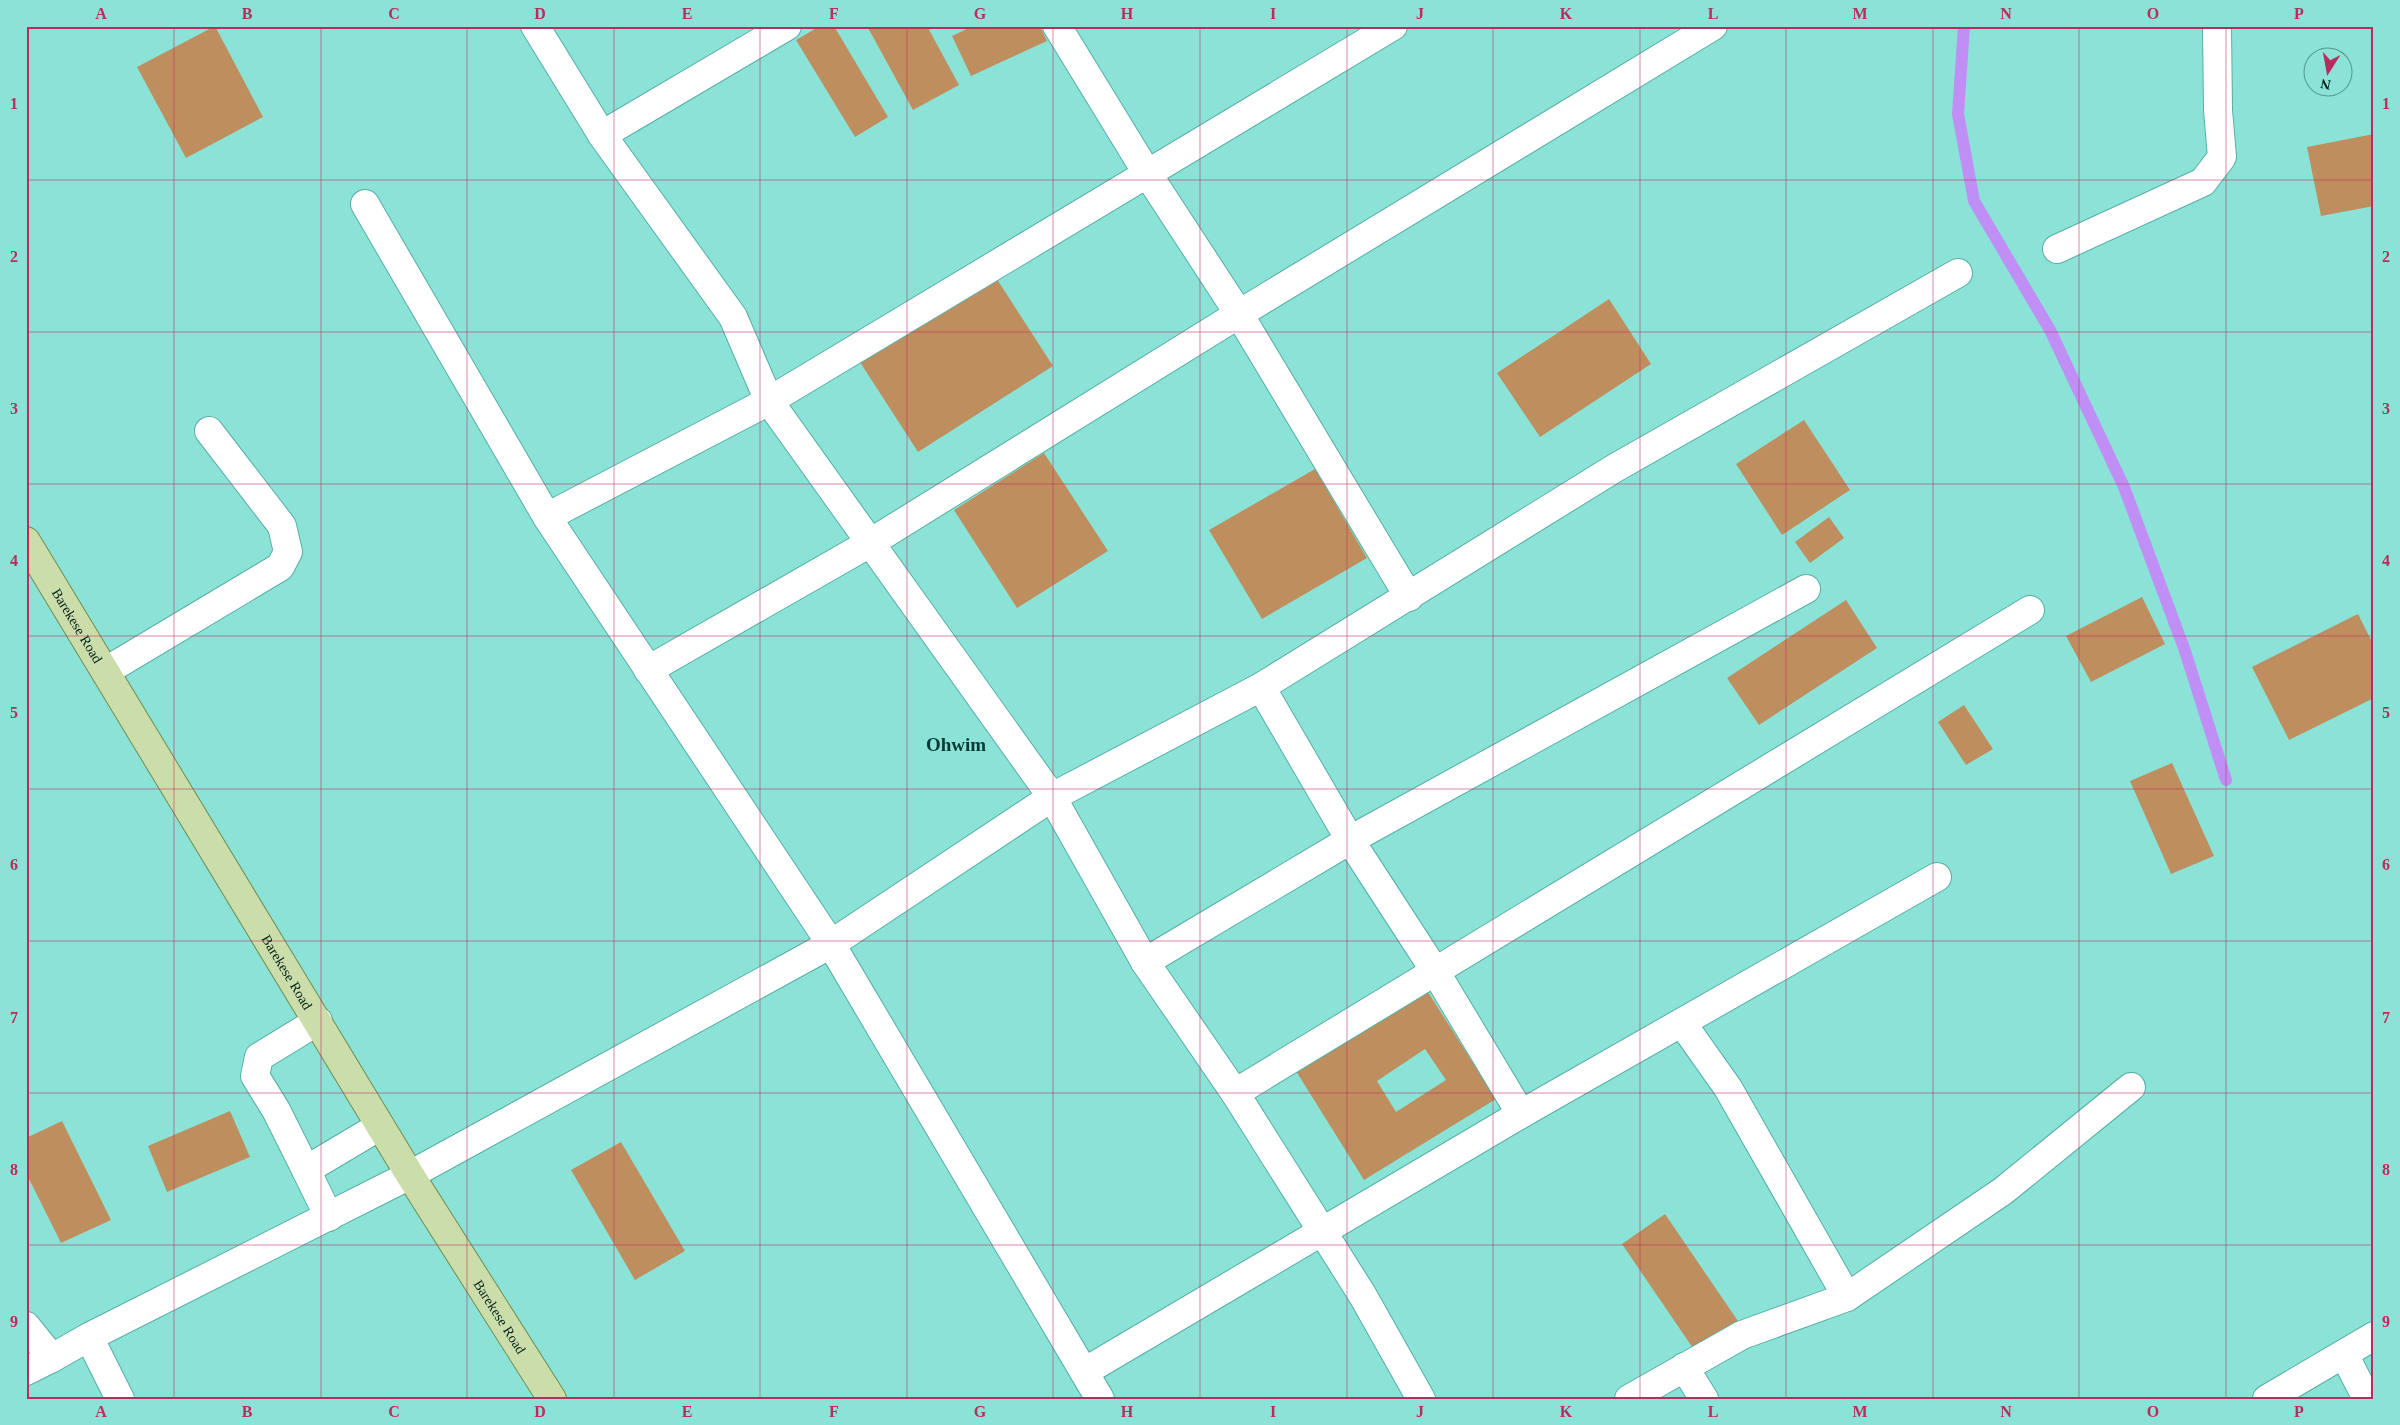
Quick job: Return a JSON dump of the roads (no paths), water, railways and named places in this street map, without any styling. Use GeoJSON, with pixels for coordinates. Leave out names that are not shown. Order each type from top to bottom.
{"type":"FeatureCollection","features":[{"type":"Feature","properties":{"kind":"main road","name":"Barekese Road"},"geometry":{"type":"LineString","coordinates":[[26,541],[318,1020],[410,1175],[552,1399]]}},
{"type":"Feature","properties":{"kind":"street"},"geometry":{"type":"LineString","coordinates":[[535,26],[602,135],[734,317],[769,401],[1052,797],[1145,962],[1235,1093],[1363,1296],[1421,1399]]}},
{"type":"Feature","properties":{"kind":"street"},"geometry":{"type":"LineString","coordinates":[[602,135],[787,26]]}},
{"type":"Feature","properties":{"kind":"street"},"geometry":{"type":"LineString","coordinates":[[1057,26],[1147,173],[1239,314],[1408,597]]}},
{"type":"Feature","properties":{"kind":"street"},"geometry":{"type":"LineString","coordinates":[[547,517],[769,401],[1393,26]]}},
{"type":"Feature","properties":{"kind":"street"},"geometry":{"type":"LineString","coordinates":[[648,670],[870,543],[1239,314],[1713,26]]}},
{"type":"Feature","properties":{"kind":"street"},"geometry":{"type":"LineString","coordinates":[[2057,249],[2203,182],[2222,157],[2218,110],[2217,26]]}},
{"type":"Feature","properties":{"kind":"street"},"geometry":{"type":"LineString","coordinates":[[364,204],[547,517],[831,944],[1100,1399]]}},
{"type":"Feature","properties":{"kind":"street"},"geometry":{"type":"LineString","coordinates":[[26,1371],[89,1336],[410,1175],[831,944],[1052,797],[1261,687],[1615,468],[1958,273]]}},
{"type":"Feature","properties":{"kind":"street"},"geometry":{"type":"LineString","coordinates":[[106,671],[280,567],[288,552],[282,526],[209,431]]}},
{"type":"Feature","properties":{"kind":"street"},"geometry":{"type":"LineString","coordinates":[[1145,962],[1350,840],[1806,588]]}},
{"type":"Feature","properties":{"kind":"street"},"geometry":{"type":"LineString","coordinates":[[1235,1093],[2030,610]]}},
{"type":"Feature","properties":{"kind":"street"},"geometry":{"type":"LineString","coordinates":[[1261,687],[1350,840],[1435,972],[1521,1114]]}},
{"type":"Feature","properties":{"kind":"street"},"geometry":{"type":"LineString","coordinates":[[1084,1372],[1521,1114],[1937,877]]}},
{"type":"Feature","properties":{"kind":"street"},"geometry":{"type":"LineString","coordinates":[[318,1020],[259,1056],[255,1076],[276,1110],[329,1217]]}},
{"type":"Feature","properties":{"kind":"street"},"geometry":{"type":"LineString","coordinates":[[1682,1023],[1728,1088],[1847,1298]]}},
{"type":"Feature","properties":{"kind":"street"},"geometry":{"type":"LineString","coordinates":[[1629,1399],[1742,1335],[1847,1298],[2003,1191],[2131,1086]]}},
{"type":"Feature","properties":{"kind":"street"},"geometry":{"type":"LineString","coordinates":[[306,1170],[380,1126]]}},
{"type":"Feature","properties":{"kind":"street"},"geometry":{"type":"LineString","coordinates":[[26,1326],[52,1358]]}},
{"type":"Feature","properties":{"kind":"street"},"geometry":{"type":"LineString","coordinates":[[89,1336],[120,1399]]}},
{"type":"Feature","properties":{"kind":"street"},"geometry":{"type":"LineString","coordinates":[[2266,1399],[2374,1336]]}},
{"type":"Feature","properties":{"kind":"street"},"geometry":{"type":"LineString","coordinates":[[2344,1354],[2367,1399]]}},
{"type":"Feature","properties":{"kind":"street"},"geometry":{"type":"LineString","coordinates":[[1684,1368],[1704,1399]]}},
{"type":"Feature","properties":{"kind":"waterway"},"geometry":{"type":"LineString","coordinates":[[1964,26],[1958,114],[1974,201],[2050,330],[2124,487],[2185,651],[2226,780]]}},
{"type":"Feature","properties":{"kind":"district","name":"Ohwim"},"geometry":{"type":"Point","coordinates":[956,744]}}]}
